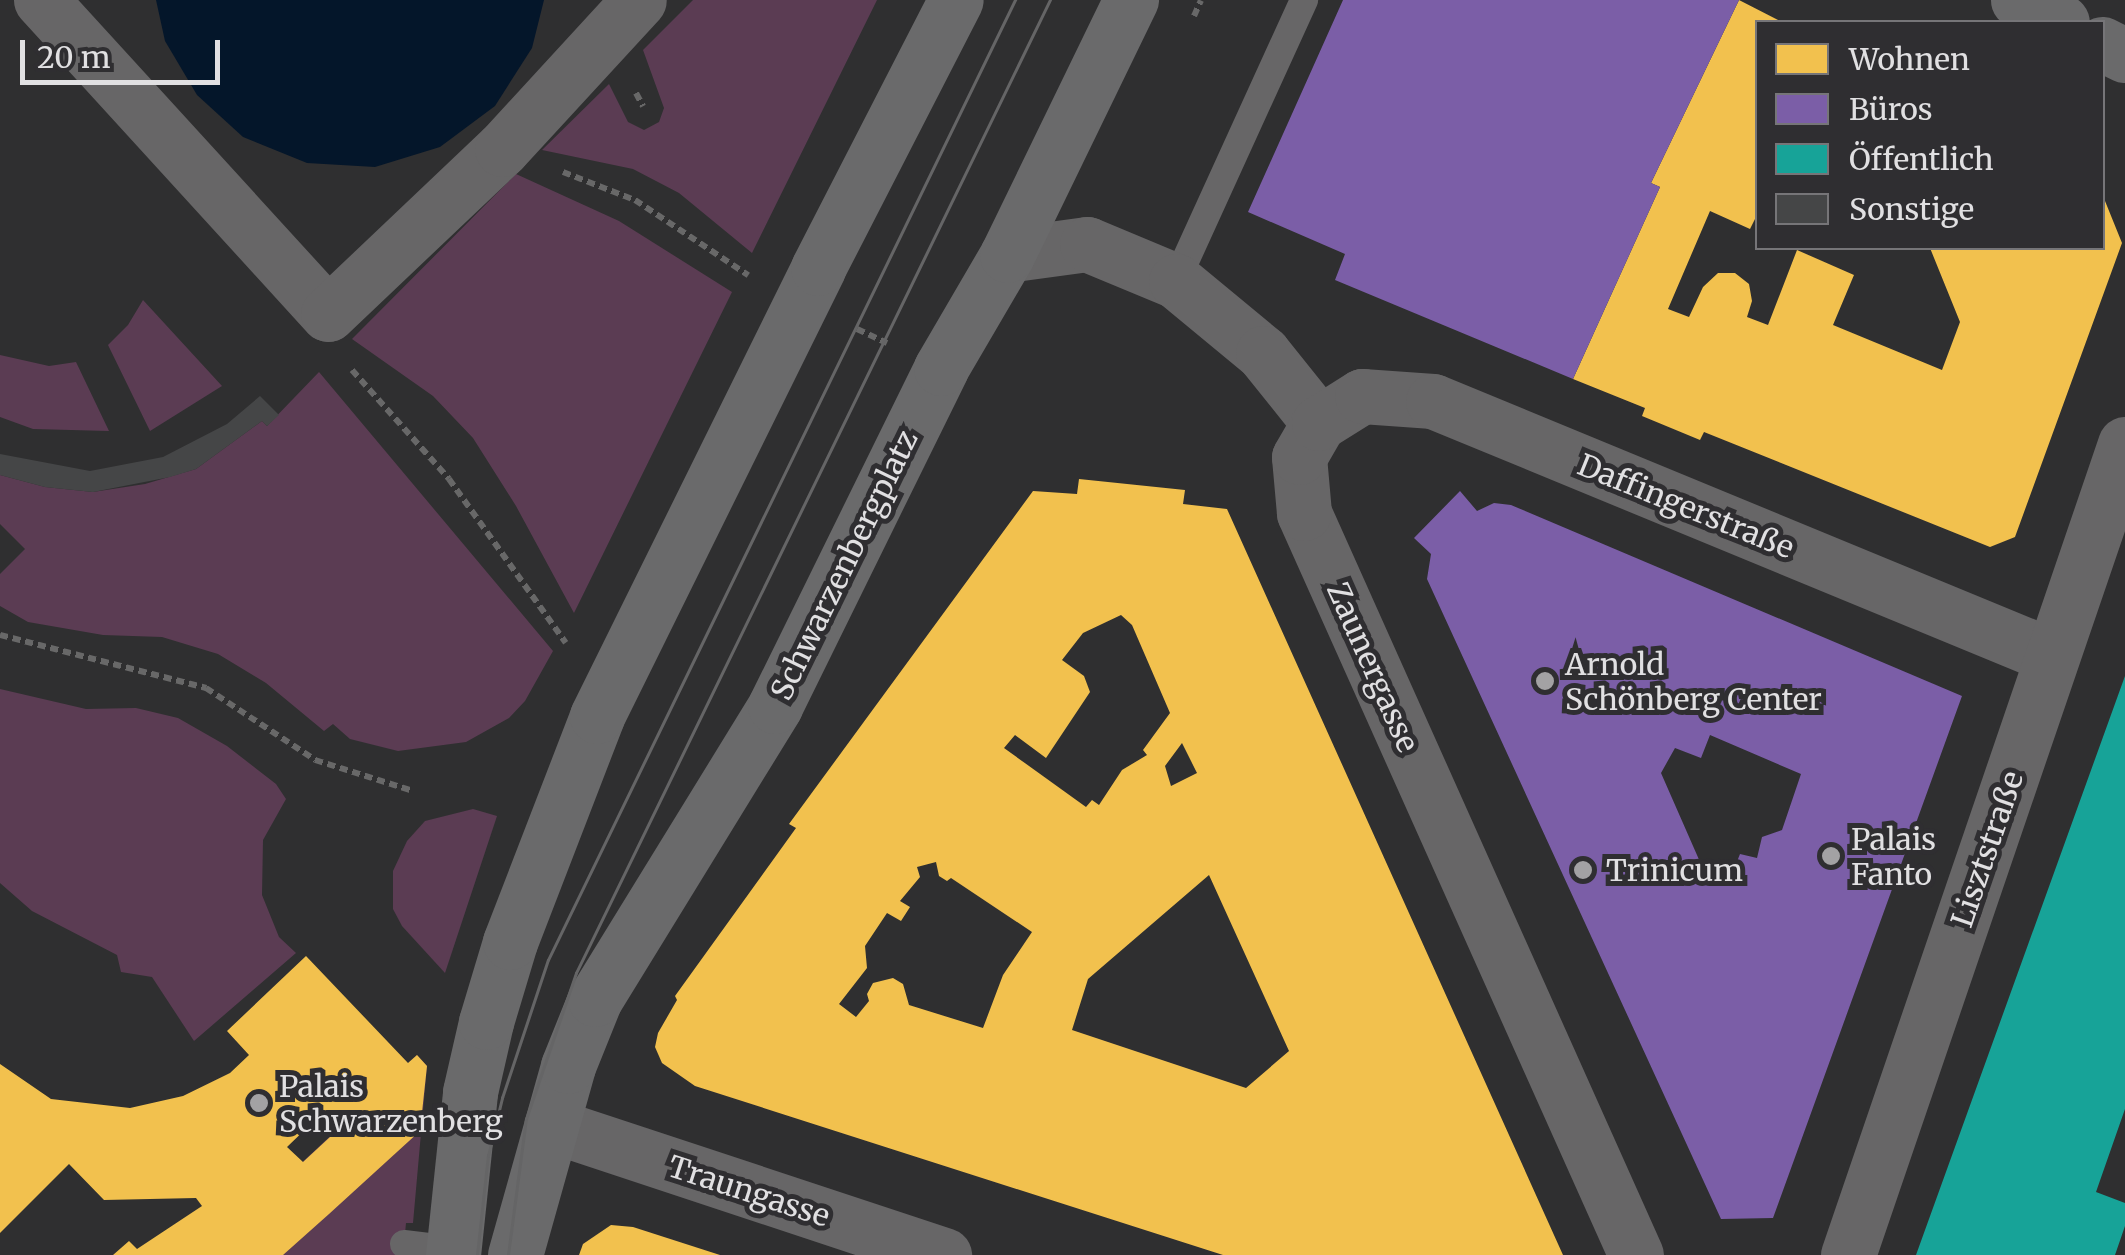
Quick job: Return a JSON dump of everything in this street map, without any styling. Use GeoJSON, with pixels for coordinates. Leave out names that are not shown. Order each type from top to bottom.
{"type":"FeatureCollection","features":[{"type":"Feature","properties":{"kind":"main road"},"geometry":{"type":"LineString","coordinates":[[437,1250],[470,1092],[510,942],[597,716],[818,268],[956,0]]}},
{"type":"Feature","properties":{"kind":"main road","name":"Schwarzenbergplatz"},"geometry":{"type":"LineString","coordinates":[[515,1255],[568,1066],[596,999],[775,706],[941,368],[1007,255],[1131,0]]}},
{"type":"Feature","properties":{"kind":"main road"},"geometry":{"type":"LineString","coordinates":[[2018,0],[2058,20]]}},
{"type":"Feature","properties":{"kind":"street"},"geometry":{"type":"LineString","coordinates":[[41,0],[328,314],[502,148],[639,0]]}},
{"type":"Feature","properties":{"kind":"street"},"geometry":{"type":"LineString","coordinates":[[1007,255],[1087,244],[1176,281],[1262,352],[1319,423]]}},
{"type":"Feature","properties":{"kind":"street","name":"Daffingerstraße"},"geometry":{"type":"LineString","coordinates":[[1319,423],[1362,396],[1433,401],[2052,656]]}},
{"type":"Feature","properties":{"kind":"street","name":"Zaunergasse"},"geometry":{"type":"LineString","coordinates":[[1319,423],[1299,457],[1304,513],[1636,1255]]}},
{"type":"Feature","properties":{"kind":"street","name":"Lisztstraße"},"geometry":{"type":"LineString","coordinates":[[1848,1255],[2125,444]]}},
{"type":"Feature","properties":{"kind":"street","name":"Traungasse"},"geometry":{"type":"LineString","coordinates":[[554,1126],[944,1255]]}},
{"type":"Feature","properties":{"kind":"lane"},"geometry":{"type":"LineString","coordinates":[[1176,281],[1304,0]]}},
{"type":"Feature","properties":{"kind":"path"},"geometry":{"type":"LineString","coordinates":[[328,314],[348,366],[449,479],[570,649]]}},
{"type":"Feature","properties":{"kind":"path"},"geometry":{"type":"LineString","coordinates":[[0,636],[206,688],[315,760],[410,790]]}},
{"type":"Feature","properties":{"kind":"shaded area"},"geometry":{"type":"Polygon","coordinates":[[[693,0],[877,0],[752,253],[679,193],[633,169],[542,150],[609,84],[628,122],[644,130],[659,122],[664,108],[643,50],[693,0]]]}},
{"type":"Feature","properties":{"kind":"shaded area"},"geometry":{"type":"Polygon","coordinates":[[[516,174],[619,221],[732,292],[574,613],[516,506],[473,438],[433,396],[352,339],[516,174]]]}},
{"type":"Feature","properties":{"kind":"shaded area"},"geometry":{"type":"Polygon","coordinates":[[[143,300],[222,386],[150,431],[108,345],[128,325],[143,300]]]}},
{"type":"Feature","properties":{"kind":"shaded area"},"geometry":{"type":"Polygon","coordinates":[[[0,355],[49,366],[76,362],[109,431],[33,429],[0,417],[0,355]]]}},
{"type":"Feature","properties":{"kind":"shaded area"},"geometry":{"type":"Polygon","coordinates":[[[319,372],[553,651],[525,701],[509,718],[466,742],[398,751],[350,739],[333,724],[324,731],[266,683],[218,654],[162,637],[103,635],[28,622],[0,606],[0,574],[25,549],[0,524],[0,475],[45,487],[93,492],[145,484],[196,469],[262,421],[267,426],[319,372]]]}},
{"type":"Feature","properties":{"kind":"shaded area"},"geometry":{"type":"Polygon","coordinates":[[[0,689],[86,709],[136,708],[178,718],[227,746],[276,784],[286,799],[263,840],[262,895],[279,937],[296,953],[194,1041],[152,977],[121,972],[117,955],[32,911],[0,883],[0,689]]]}},
{"type":"Feature","properties":{"kind":"shaded area"},"geometry":{"type":"Polygon","coordinates":[[[473,809],[497,816],[445,973],[402,926],[393,909],[393,871],[407,841],[425,821],[473,809]]]}},
{"type":"Feature","properties":{"kind":"shaded area"},"geometry":{"type":"Polygon","coordinates":[[[417,1055],[427,1066],[413,1223],[406,1223],[403,1255],[203,1255],[417,1055]]]}},
{"type":"Feature","properties":{"kind":"water"},"geometry":{"type":"Polygon","coordinates":[[[156,0],[544,0],[532,48],[495,106],[440,147],[375,167],[307,163],[243,137],[197,95],[165,41],[156,0]]]}},
{"type":"Feature","properties":{"kind":"building: Wohnen"},"geometry":{"type":"Polygon","coordinates":[[[1739,0],[1778,20],[1755,20],[1755,219],[1750,229],[1710,211],[1668,309],[1689,317],[1703,287],[1718,273],[1735,273],[1749,284],[1752,301],[1747,317],[1768,325],[1797,250],[1854,275],[1833,325],[1942,370],[1960,322],[1931,250],[2105,250],[2105,201],[2122,243],[2015,537],[1990,547],[1704,432],[1700,440],[1642,416],[1645,408],[1573,379],[1660,187],[1651,183],[1739,0]]]}},
{"type":"Feature","properties":{"kind":"building: Wohnen"},"geometry":{"type":"Polygon","coordinates":[[[1079,479],[1185,490],[1183,504],[1227,509],[1563,1255],[1223,1255],[695,1086],[662,1063],[655,1047],[658,1033],[677,1000],[675,996],[796,828],[789,824],[1033,491],[1077,494],[1079,479]],[[1121,615],[1083,633],[1062,660],[1084,676],[1090,692],[1046,758],[1015,735],[1004,748],[1086,807],[1092,800],[1099,805],[1122,770],[1147,755],[1143,750],[1170,713],[1132,625],[1121,615]],[[1182,743],[1165,766],[1171,786],[1197,773],[1182,743]],[[936,862],[917,867],[920,877],[900,901],[910,907],[901,921],[887,913],[865,946],[867,968],[839,1004],[856,1017],[869,1001],[867,994],[873,983],[893,978],[903,984],[909,1005],[983,1028],[1003,975],[1032,932],[951,878],[947,881],[939,876],[936,862]],[[1209,875],[1088,979],[1072,1030],[1246,1088],[1289,1051],[1209,875]]]}},
{"type":"Feature","properties":{"kind":"building: Wohnen","name":"Palais Schwarzenberg"},"geometry":{"type":"Polygon","coordinates":[[[306,956],[408,1063],[417,1055],[427,1066],[420,1131],[283,1255],[113,1255],[129,1241],[137,1249],[202,1206],[196,1198],[104,1200],[69,1164],[0,1233],[0,1064],[51,1099],[130,1108],[183,1096],[230,1073],[249,1055],[227,1031],[306,956]],[[314,1121],[287,1147],[303,1162],[330,1137],[314,1121]]]}},
{"type":"Feature","properties":{"kind":"building: Wohnen"},"geometry":{"type":"Polygon","coordinates":[[[611,1225],[633,1227],[720,1255],[579,1255],[583,1244],[611,1225]]]}},
{"type":"Feature","properties":{"kind":"building: Büros"},"geometry":{"type":"Polygon","coordinates":[[[1343,0],[1739,0],[1651,183],[1660,187],[1573,379],[1335,280],[1345,254],[1248,212],[1343,0]]]}},
{"type":"Feature","properties":{"kind":"building: Büros","name":"Palais Fanto"},"geometry":{"type":"Polygon","coordinates":[[[1460,491],[1477,511],[1494,503],[1511,505],[1962,696],[1773,1218],[1721,1219],[1427,579],[1431,554],[1414,538],[1460,491]],[[1710,735],[1701,758],[1675,748],[1661,773],[1704,871],[1730,879],[1740,854],[1757,858],[1762,837],[1782,830],[1801,774],[1710,735]]]}},
{"type":"Feature","properties":{"kind":"building: Öffentlich"},"geometry":{"type":"Polygon","coordinates":[[[2125,676],[2125,1109],[2096,1192],[2125,1203],[2125,1226],[2115,1255],[1916,1255],[2125,676]]]}},
{"type":"Feature","properties":{"kind":"building: Sonstige"},"geometry":{"type":"Polygon","coordinates":[[[260,396],[279,415],[267,426],[262,421],[196,469],[170,477],[93,492],[45,487],[0,475],[0,454],[90,471],[163,457],[227,424],[260,396]]]}},
{"type":"Feature","properties":{"kind":"tram line"},"geometry":{"type":"LineString","coordinates":[[477,1255],[488,1156],[502,1098],[548,960],[1015,0]]}},
{"type":"Feature","properties":{"kind":"tram line"},"geometry":{"type":"LineString","coordinates":[[508,1255],[526,1119],[576,973],[1050,0]]}},
{"type":"Feature","properties":{"kind":"place","name":"Arnold Schönberg Center"},"geometry":{"type":"Point","coordinates":[1545,681]}},
{"type":"Feature","properties":{"kind":"place","name":"Palais Fanto"},"geometry":{"type":"Point","coordinates":[1831,856]}},
{"type":"Feature","properties":{"kind":"place","name":"Trinicum"},"geometry":{"type":"Point","coordinates":[1583,870]}},
{"type":"Feature","properties":{"kind":"place","name":"Palais Schwarzenberg"},"geometry":{"type":"Point","coordinates":[259,1103]}}]}
